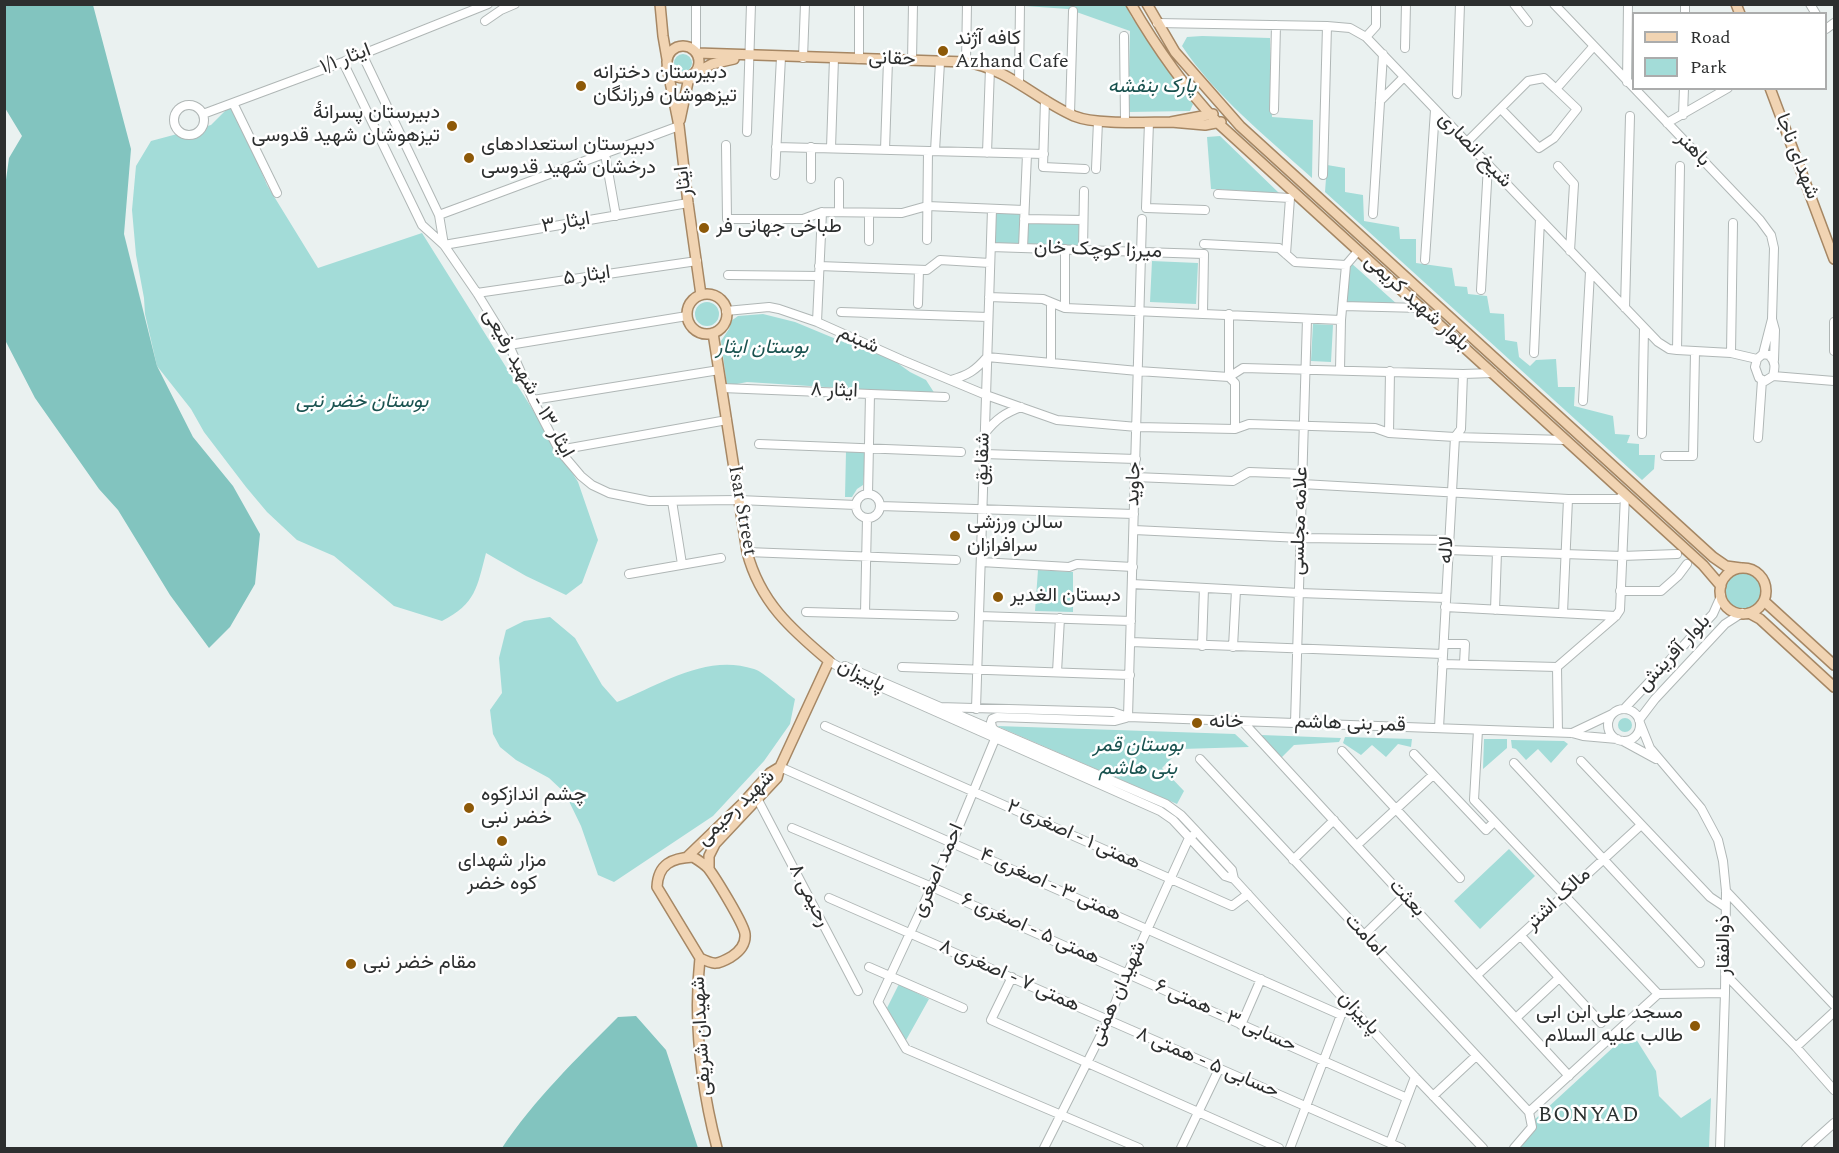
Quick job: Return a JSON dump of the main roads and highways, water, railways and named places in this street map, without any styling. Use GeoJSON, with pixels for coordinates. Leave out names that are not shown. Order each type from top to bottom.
{"type":"FeatureCollection","features":[{"type":"Feature","properties":{"kind":"main road"},"geometry":{"type":"LineString","coordinates":[[660,4],[663,36],[668,45],[693,49],[699,64],[688,82],[679,126]]}},
{"type":"Feature","properties":{"kind":"main road","name":"بلوار شهید کریمی"},"geometry":{"type":"LineString","coordinates":[[1131,4],[1166,59],[1218,123],[1292,195],[1358,251],[1703,565],[1721,586]]}},
{"type":"Feature","properties":{"kind":"main road","name":"بلوار شهید کریمی"},"geometry":{"type":"LineString","coordinates":[[1147,4],[1175,52],[1226,111],[1713,557],[1726,566],[1741,568]]}},
{"type":"Feature","properties":{"kind":"main road","name":"ایثار"},"geometry":{"type":"LineString","coordinates":[[663,36],[679,126],[701,295]]}},
{"type":"Feature","properties":{"kind":"main road"},"geometry":{"type":"LineString","coordinates":[[676,47],[669,53],[667,63],[672,74],[679,78],[687,78],[712,64],[746,56]]}},
{"type":"Feature","properties":{"kind":"main road","name":"حقانی"},"geometry":{"type":"LineString","coordinates":[[696,53],[966,62],[990,68],[1076,117],[1098,121],[1171,122]]}},
{"type":"Feature","properties":{"kind":"main road","name":"شهدای ناجا"},"geometry":{"type":"LineString","coordinates":[[1771,90],[1834,254]]}},
{"type":"Feature","properties":{"kind":"main road"},"geometry":{"type":"LineString","coordinates":[[1171,122],[1211,116],[1226,111]]}},
{"type":"Feature","properties":{"kind":"main road"},"geometry":{"type":"LineString","coordinates":[[1171,122],[1205,125],[1218,123],[1226,111]]}},
{"type":"Feature","properties":{"kind":"main road"},"geometry":{"type":"LineString","coordinates":[[701,295],[714,296],[724,304],[727,316],[722,327],[713,333],[696,331],[687,316],[692,301],[701,295]]}},
{"type":"Feature","properties":{"kind":"main road","name":"Isar Street"},"geometry":{"type":"LineString","coordinates":[[713,333],[752,572],[759,588],[776,611],[791,628],[829,661]]}},
{"type":"Feature","properties":{"kind":"main road"},"geometry":{"type":"LineString","coordinates":[[1703,565],[1712,568],[1716,563],[1713,557]]}},
{"type":"Feature","properties":{"kind":"main road"},"geometry":{"type":"LineString","coordinates":[[1745,613],[1760,606],[1764,601],[1766,587],[1760,575],[1741,568],[1728,574],[1721,586],[1723,602],[1732,610],[1760,619],[1834,687]]}},
{"type":"Feature","properties":{"kind":"main road"},"geometry":{"type":"LineString","coordinates":[[1764,601],[1834,664]]}},
{"type":"Feature","properties":{"kind":"main road"},"geometry":{"type":"LineString","coordinates":[[1771,629],[1774,620],[1784,619]]}},
{"type":"Feature","properties":{"kind":"main road"},"geometry":{"type":"LineString","coordinates":[[1821,652],[1834,659]]}},
{"type":"Feature","properties":{"kind":"main road","name":"شهید رحیمی"},"geometry":{"type":"LineString","coordinates":[[700,958],[657,887],[657,877],[665,865],[676,858],[687,857],[742,804],[770,773],[780,767],[829,661]]}},
{"type":"Feature","properties":{"kind":"main road"},"geometry":{"type":"LineString","coordinates":[[709,869],[708,856],[715,844],[777,778],[780,767]]}},
{"type":"Feature","properties":{"kind":"main road"},"geometry":{"type":"LineString","coordinates":[[687,857],[693,857],[709,869],[739,919],[745,934],[743,945],[738,953],[722,962],[712,964],[700,958]]}},
{"type":"Feature","properties":{"kind":"main road","name":"شهیدان شریفی"},"geometry":{"type":"LineString","coordinates":[[700,958],[697,990],[701,1077],[717,1149]]}},
{"type":"Feature","properties":{"kind":"place","name":"کافه آژند Azhand Cafe"},"geometry":{"type":"Point","coordinates":[943,51]}},
{"type":"Feature","properties":{"kind":"place","name":"دبیرستان دخترانه تیزهوشان فرزانگان"},"geometry":{"type":"Point","coordinates":[581,86]}},
{"type":"Feature","properties":{"kind":"place","name":"دبیرستان پسرانهٔ تیزهوشان شهید قدوسی"},"geometry":{"type":"Point","coordinates":[452,126]}},
{"type":"Feature","properties":{"kind":"place","name":"دبیرستان استعدادهای درخشان شهید قدوسی"},"geometry":{"type":"Point","coordinates":[469,158]}},
{"type":"Feature","properties":{"kind":"place","name":"طباخی جهانی فر"},"geometry":{"type":"Point","coordinates":[704,228]}},
{"type":"Feature","properties":{"kind":"place","name":"سالن ورزشی سرافرازان"},"geometry":{"type":"Point","coordinates":[955,536]}},
{"type":"Feature","properties":{"kind":"place","name":"دبستان الغدیر"},"geometry":{"type":"Point","coordinates":[998,597]}},
{"type":"Feature","properties":{"kind":"place","name":"خانه"},"geometry":{"type":"Point","coordinates":[1197,723]}},
{"type":"Feature","properties":{"kind":"place","name":"چشم اندازکوه خضر نبی"},"geometry":{"type":"Point","coordinates":[469,808]}},
{"type":"Feature","properties":{"kind":"place","name":"مزار شهدای کوه خضر"},"geometry":{"type":"Point","coordinates":[502,841]}},
{"type":"Feature","properties":{"kind":"place","name":"مقام خضر نبی"},"geometry":{"type":"Point","coordinates":[351,964]}},
{"type":"Feature","properties":{"kind":"place","name":"مسجد علی ابن ابی طالب علیه السلام"},"geometry":{"type":"Point","coordinates":[1695,1026]}},
{"type":"Feature","properties":{"kind":"district","name":"BONYAD"},"geometry":{"type":"Point","coordinates":[1589,1117]}},
{"type":"Feature","properties":{"kind":"park label","name":"پارک بنفشه"},"geometry":{"type":"Point","coordinates":[1152,88]}},
{"type":"Feature","properties":{"kind":"park label","name":"بوستان ایثار"},"geometry":{"type":"Point","coordinates":[762,349]}},
{"type":"Feature","properties":{"kind":"park label","name":"بوستان خضر نبی"},"geometry":{"type":"Point","coordinates":[362,403]}},
{"type":"Feature","properties":{"kind":"park label","name":"بوستان قمر بنی هاشم"},"geometry":{"type":"Point","coordinates":[1138,758]}}]}
